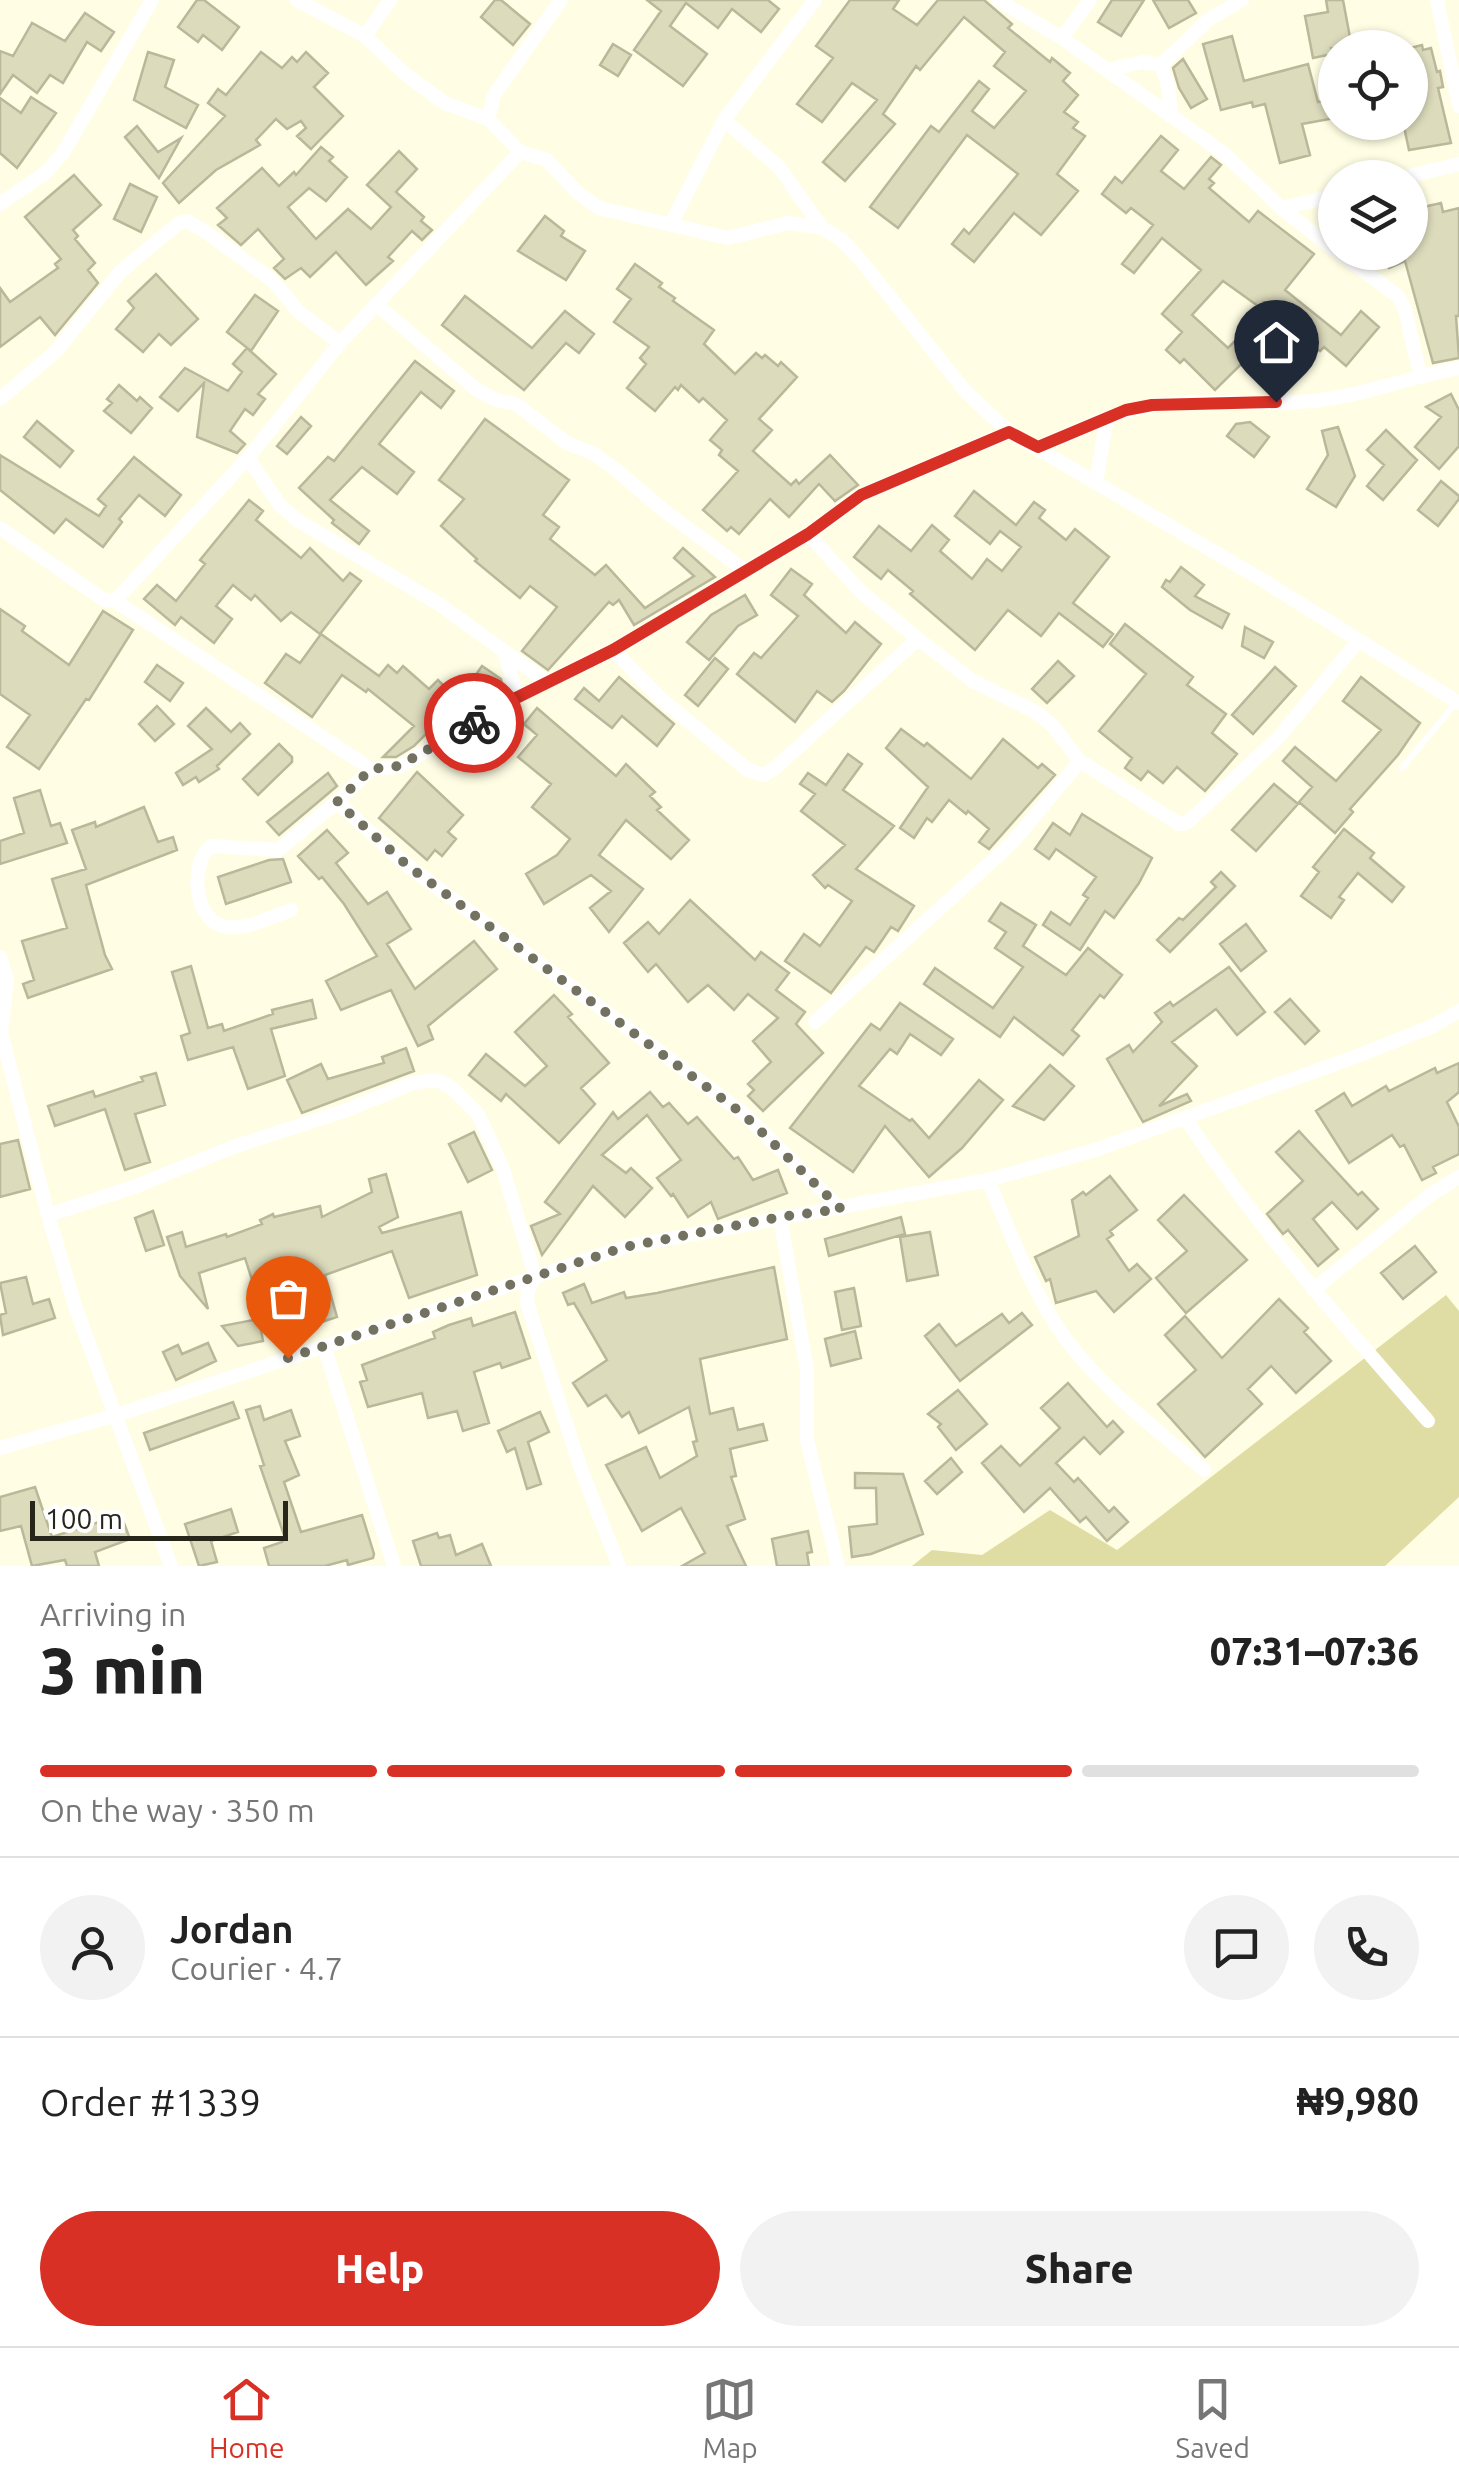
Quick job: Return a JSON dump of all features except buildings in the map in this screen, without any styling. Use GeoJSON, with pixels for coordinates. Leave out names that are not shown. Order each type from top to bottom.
{"type":"FeatureCollection","features":[{"type":"Feature","properties":{"kind":"street"},"geometry":{"type":"LineString","coordinates":[[0,204],[44,174],[62,152],[152,0]]}},
{"type":"Feature","properties":{"kind":"street"},"geometry":{"type":"LineString","coordinates":[[297,0],[365,36],[405,74],[445,103],[488,119],[520,152],[548,160],[577,192],[600,208],[728,238],[788,223],[822,228],[842,240],[966,392],[1009,432],[1458,702]]}},
{"type":"Feature","properties":{"kind":"street"},"geometry":{"type":"LineString","coordinates":[[365,36],[390,0]]}},
{"type":"Feature","properties":{"kind":"street"},"geometry":{"type":"LineString","coordinates":[[488,119],[494,95],[561,0]]}},
{"type":"Feature","properties":{"kind":"street"},"geometry":{"type":"LineString","coordinates":[[670,224],[724,120],[815,0]]}},
{"type":"Feature","properties":{"kind":"street"},"geometry":{"type":"LineString","coordinates":[[998,0],[1062,38],[1226,155],[1281,208],[1318,236]]}},
{"type":"Feature","properties":{"kind":"street"},"geometry":{"type":"LineString","coordinates":[[1062,38],[1090,0]]}},
{"type":"Feature","properties":{"kind":"street"},"geometry":{"type":"LineString","coordinates":[[1161,65],[1208,20],[1242,0]]}},
{"type":"Feature","properties":{"kind":"street"},"geometry":{"type":"LineString","coordinates":[[1437,0],[1459,106]]}},
{"type":"Feature","properties":{"kind":"street"},"geometry":{"type":"LineString","coordinates":[[1107,70],[1143,62],[1161,65]]}},
{"type":"Feature","properties":{"kind":"street"},"geometry":{"type":"LineString","coordinates":[[1161,65],[1168,82],[1172,116]]}},
{"type":"Feature","properties":{"kind":"street"},"geometry":{"type":"LineString","coordinates":[[466,110],[494,95]]}},
{"type":"Feature","properties":{"kind":"street"},"geometry":{"type":"LineString","coordinates":[[724,120],[779,167],[822,228]]}},
{"type":"Feature","properties":{"kind":"street"},"geometry":{"type":"LineString","coordinates":[[115,601],[248,458],[340,343],[520,152]]}},
{"type":"Feature","properties":{"kind":"street"},"geometry":{"type":"LineString","coordinates":[[1428,171],[1459,164]]}},
{"type":"Feature","properties":{"kind":"street"},"geometry":{"type":"LineString","coordinates":[[1281,208],[1318,202],[1314,233]]}},
{"type":"Feature","properties":{"kind":"street"},"geometry":{"type":"LineString","coordinates":[[0,400],[56,351],[121,271],[178,222],[188,221],[206,232],[273,281],[300,312],[340,343]]}},
{"type":"Feature","properties":{"kind":"street"},"geometry":{"type":"LineString","coordinates":[[1362,270],[1398,296],[1405,309],[1420,375]]}},
{"type":"Feature","properties":{"kind":"street"},"geometry":{"type":"LineString","coordinates":[[376,304],[478,390],[496,400],[516,404],[567,443],[592,453],[744,570]]}},
{"type":"Feature","properties":{"kind":"street"},"geometry":{"type":"LineString","coordinates":[[1038,447],[1107,418],[1152,405],[1300,402],[1358,395],[1420,375],[1459,368]]}},
{"type":"Feature","properties":{"kind":"street"},"geometry":{"type":"LineString","coordinates":[[1096,482],[1107,418]]}},
{"type":"Feature","properties":{"kind":"street"},"geometry":{"type":"LineString","coordinates":[[291,910],[235,928],[209,920],[203,912],[199,883],[201,854],[210,846],[278,850],[371,769],[399,766],[516,698],[613,650],[808,534],[861,495],[1009,432]]}},
{"type":"Feature","properties":{"kind":"street"},"geometry":{"type":"LineString","coordinates":[[248,458],[279,504],[297,520],[439,604],[547,682]]}},
{"type":"Feature","properties":{"kind":"street"},"geometry":{"type":"LineString","coordinates":[[0,528],[104,600],[115,601],[371,769]]}},
{"type":"Feature","properties":{"kind":"street"},"geometry":{"type":"LineString","coordinates":[[808,534],[861,592],[918,639],[973,681],[1036,712],[1053,726],[1080,760],[1172,823],[1187,822],[1279,737],[1358,640]]}},
{"type":"Feature","properties":{"kind":"street"},"geometry":{"type":"LineString","coordinates":[[613,650],[660,698],[748,770],[764,775],[918,639]]}},
{"type":"Feature","properties":{"kind":"street"},"geometry":{"type":"LineString","coordinates":[[506,654],[516,698]]}},
{"type":"Feature","properties":{"kind":"street"},"geometry":{"type":"LineString","coordinates":[[815,1022],[1013,842],[1080,760]]}},
{"type":"Feature","properties":{"kind":"street"},"geometry":{"type":"LineString","coordinates":[[337,802],[408,866],[743,1114],[841,1209]]}},
{"type":"Feature","properties":{"kind":"street"},"geometry":{"type":"LineString","coordinates":[[0,957],[7,979],[1,1032],[48,1216],[76,1309],[172,1566]]}},
{"type":"Feature","properties":{"kind":"street"},"geometry":{"type":"LineString","coordinates":[[0,1448],[117,1415],[625,1247],[988,1180],[1098,1149],[1352,1058],[1433,1026],[1459,1011]]}},
{"type":"Feature","properties":{"kind":"street"},"geometry":{"type":"LineString","coordinates":[[48,1216],[134,1188],[233,1147],[348,1110],[413,1082],[436,1080],[451,1087],[478,1114],[504,1169],[536,1275],[528,1291],[528,1303],[581,1469],[619,1566]]}},
{"type":"Feature","properties":{"kind":"street"},"geometry":{"type":"LineString","coordinates":[[1186,1119],[1313,1290],[1428,1421]]}},
{"type":"Feature","properties":{"kind":"street"},"geometry":{"type":"LineString","coordinates":[[1313,1290],[1429,1196],[1459,1177]]}},
{"type":"Feature","properties":{"kind":"street"},"geometry":{"type":"LineString","coordinates":[[988,1180],[1035,1288],[1066,1339],[1134,1410],[1204,1470]]}},
{"type":"Feature","properties":{"kind":"street"},"geometry":{"type":"LineString","coordinates":[[780,1217],[807,1370],[807,1440],[838,1566]]}},
{"type":"Feature","properties":{"kind":"street"},"geometry":{"type":"LineString","coordinates":[[324,1346],[394,1566]]}},
{"type":"Feature","properties":{"kind":"lane"},"geometry":{"type":"LineString","coordinates":[[1402,768],[1458,702]]}},
{"type":"Feature","properties":{"kind":"shaded area"},"geometry":{"type":"Polygon","coordinates":[[[1446,1295],[1459,1311],[1459,1497],[1385,1566],[912,1566],[932,1550],[982,1555],[1050,1510],[1117,1550],[1446,1295]]]}},
{"type":"Feature","properties":{"kind":"way so far"},"geometry":{"type":"LineString","coordinates":[[288,1358],[625,1247],[841,1209],[743,1114],[408,866],[337,802],[371,769],[399,766],[474,723]]}},
{"type":"Feature","properties":{"kind":"route"},"geometry":{"type":"LineString","coordinates":[[474,723],[613,650],[808,534],[861,495],[1009,432],[1038,447],[1126,410],[1152,405],[1276,402]]}}]}
